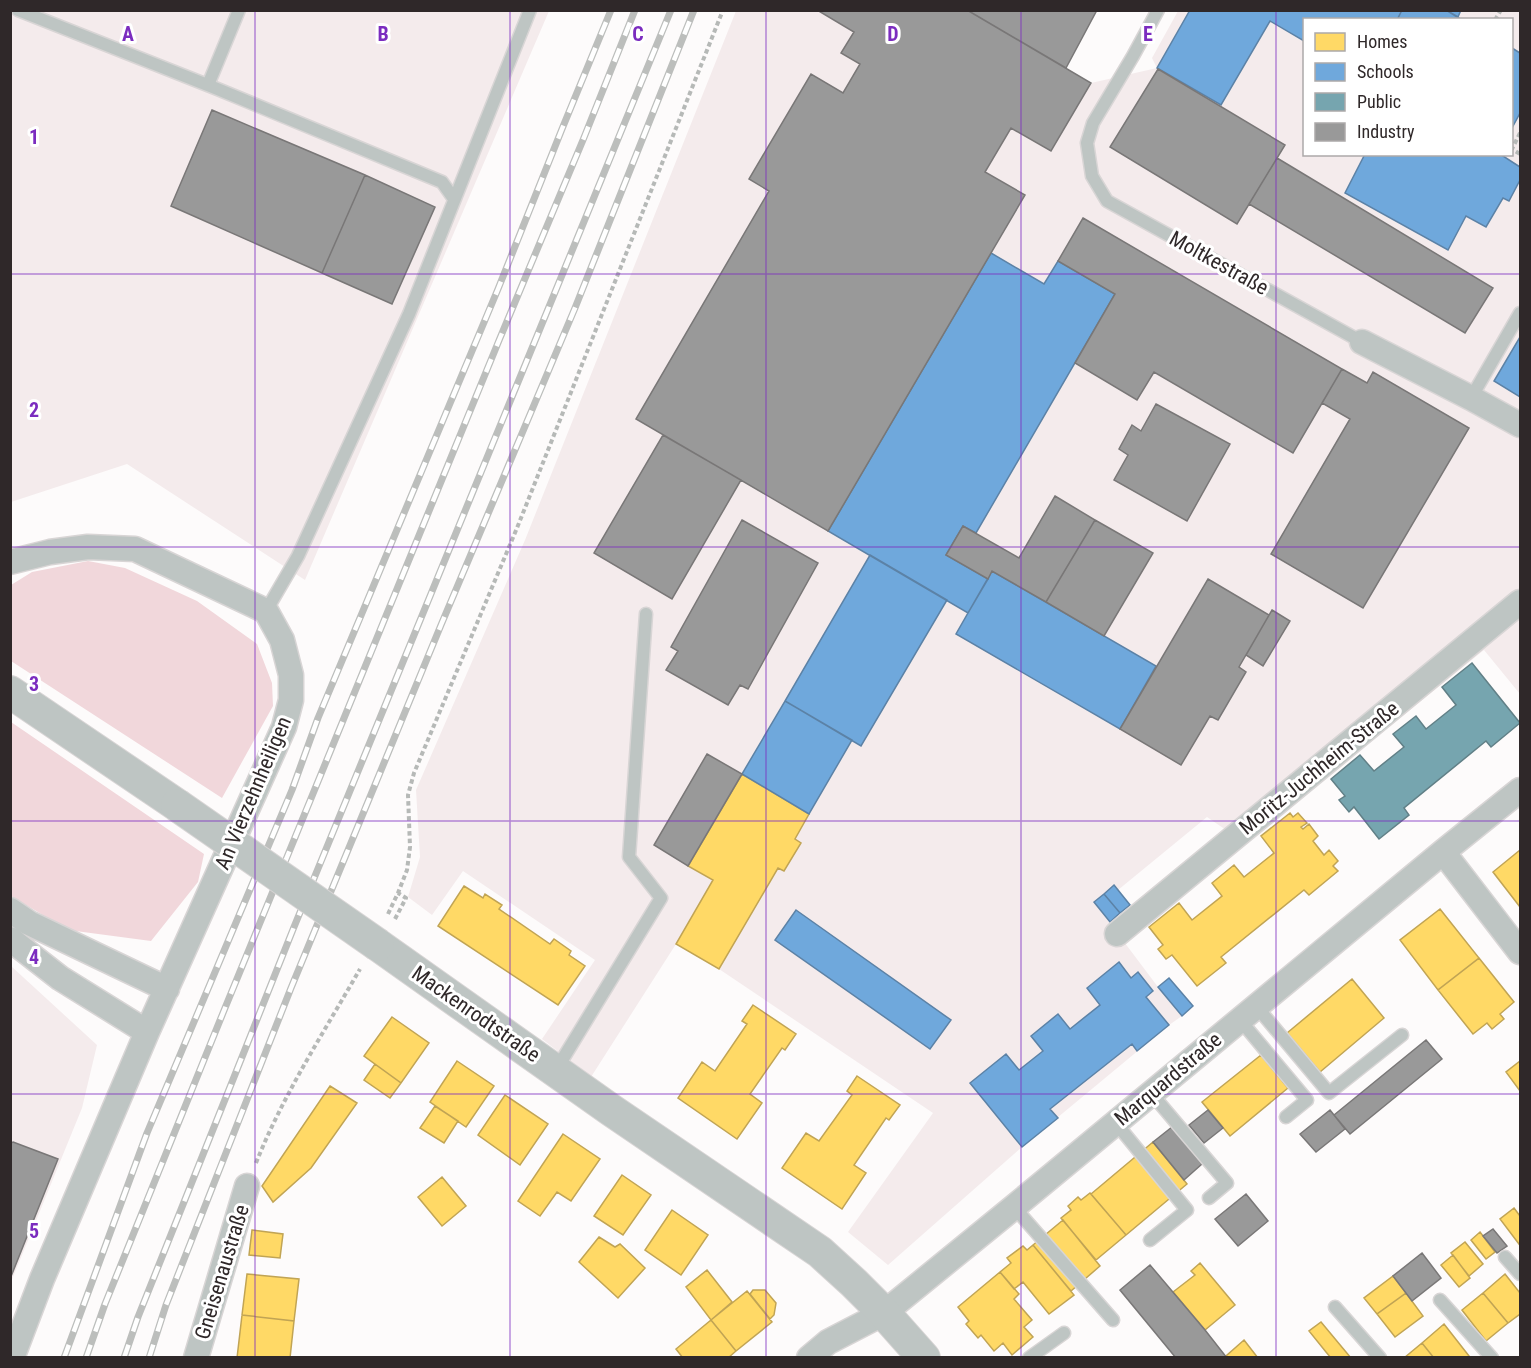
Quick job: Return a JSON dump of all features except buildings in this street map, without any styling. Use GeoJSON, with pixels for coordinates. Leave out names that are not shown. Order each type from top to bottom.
{"type":"FeatureCollection","features":[{"type":"Feature","properties":{"kind":"street","name":"Moltkestraße"},"geometry":{"type":"LineString","coordinates":[[1362,342],[1521,425]]}},
{"type":"Feature","properties":{"kind":"street"},"geometry":{"type":"LineString","coordinates":[[10,562],[88,546],[135,549],[266,611]]}},
{"type":"Feature","properties":{"kind":"street","name":"Moritz-Juchheim-Straße"},"geometry":{"type":"LineString","coordinates":[[1117,934],[1521,602]]}},
{"type":"Feature","properties":{"kind":"street","name":"An Vierzehnheiligen"},"geometry":{"type":"LineString","coordinates":[[12,1358],[42,1279],[147,1032],[284,727],[291,700],[291,675],[282,640],[266,611]]}},
{"type":"Feature","properties":{"kind":"street","name":"Mackenrodtstraße"},"geometry":{"type":"LineString","coordinates":[[10,692],[177,805],[716,1183],[820,1252],[884,1313],[924,1358]]}},
{"type":"Feature","properties":{"kind":"street","name":"Marquardstraße"},"geometry":{"type":"LineString","coordinates":[[809,1358],[828,1342],[884,1313],[1521,790]]}},
{"type":"Feature","properties":{"kind":"street"},"geometry":{"type":"LineString","coordinates":[[1443,852],[1521,952]]}},
{"type":"Feature","properties":{"kind":"street"},"geometry":{"type":"LineString","coordinates":[[10,910],[29,922],[167,989]]}},
{"type":"Feature","properties":{"kind":"street"},"geometry":{"type":"LineString","coordinates":[[10,939],[60,978],[147,1032]]}},
{"type":"Feature","properties":{"kind":"street","name":"Gneisenaustraße"},"geometry":{"type":"LineString","coordinates":[[196,1358],[247,1186]]}},
{"type":"Feature","properties":{"kind":"lane"},"geometry":{"type":"LineString","coordinates":[[18,10],[208,85],[442,182],[454,199]]}},
{"type":"Feature","properties":{"kind":"lane"},"geometry":{"type":"LineString","coordinates":[[208,85],[239,10]]}},
{"type":"Feature","properties":{"kind":"lane"},"geometry":{"type":"LineString","coordinates":[[266,611],[298,556],[408,314],[530,10]]}},
{"type":"Feature","properties":{"kind":"lane","name":"Moltkestraße"},"geometry":{"type":"LineString","coordinates":[[1158,10],[1093,123],[1087,143],[1092,176],[1107,201],[1362,342]]}},
{"type":"Feature","properties":{"kind":"lane"},"geometry":{"type":"LineString","coordinates":[[1471,398],[1521,313]]}},
{"type":"Feature","properties":{"kind":"lane"},"geometry":{"type":"LineString","coordinates":[[556,1071],[661,898],[629,857],[646,614]]}},
{"type":"Feature","properties":{"kind":"lane"},"geometry":{"type":"LineString","coordinates":[[1248,1013],[1329,1093],[1402,1035]]}},
{"type":"Feature","properties":{"kind":"lane"},"geometry":{"type":"LineString","coordinates":[[1248,1013],[1307,1100],[1286,1117]]}},
{"type":"Feature","properties":{"kind":"lane"},"geometry":{"type":"LineString","coordinates":[[1151,1093],[1227,1183],[1209,1198]]}},
{"type":"Feature","properties":{"kind":"lane"},"geometry":{"type":"LineString","coordinates":[[1115,1122],[1187,1210],[1150,1240]]}},
{"type":"Feature","properties":{"kind":"lane"},"geometry":{"type":"LineString","coordinates":[[1014,1207],[1113,1320]]}},
{"type":"Feature","properties":{"kind":"lane"},"geometry":{"type":"LineString","coordinates":[[1505,1257],[1521,1274]]}},
{"type":"Feature","properties":{"kind":"lane"},"geometry":{"type":"LineString","coordinates":[[1440,1300],[1492,1358]]}},
{"type":"Feature","properties":{"kind":"lane"},"geometry":{"type":"LineString","coordinates":[[1335,1307],[1380,1358]]}},
{"type":"Feature","properties":{"kind":"lane"},"geometry":{"type":"LineString","coordinates":[[1029,1358],[1064,1333]]}},
{"type":"Feature","properties":{"kind":"path"},"geometry":{"type":"LineString","coordinates":[[389,913],[407,870],[410,848],[408,795],[414,773],[517,528],[723,10]]}},
{"type":"Feature","properties":{"kind":"path"},"geometry":{"type":"LineString","coordinates":[[1513,147],[1521,133]]}},
{"type":"Feature","properties":{"kind":"path"},"geometry":{"type":"LineString","coordinates":[[247,1186],[267,1135],[293,1086],[406,898],[399,893]]}},
{"type":"Feature","properties":{"kind":"shaded area"},"geometry":{"type":"Polygon","coordinates":[[[10,11],[549,11],[305,580],[127,464],[11,502],[10,11]]]}},
{"type":"Feature","properties":{"kind":"shaded area"},"geometry":{"type":"Polygon","coordinates":[[[736,11],[967,11],[1091,83],[1157,68],[1152,58],[1178,11],[1520,11],[1520,694],[1484,650],[1294,804],[1253,808],[1226,830],[1207,817],[1118,890],[1114,885],[1094,902],[1182,1016],[1022,1147],[888,1265],[848,1232],[933,1113],[719,969],[778,868],[784,871],[800,843],[795,839],[852,740],[784,701],[689,865],[713,880],[676,944],[591,1077],[542,1039],[595,960],[463,871],[432,915],[408,897],[420,857],[416,790],[525,540],[736,11]]]}},
{"type":"Feature","properties":{"kind":"shaded area"},"geometry":{"type":"Polygon","coordinates":[[[88,561],[125,568],[197,601],[257,644],[272,683],[273,706],[222,798],[11,661],[11,585],[32,572],[88,561]]]}},
{"type":"Feature","properties":{"kind":"shaded area"},"geometry":{"type":"Polygon","coordinates":[[[11,722],[204,854],[198,882],[151,941],[68,930],[11,896],[11,722]]]}},
{"type":"Feature","properties":{"kind":"shaded area"},"geometry":{"type":"Polygon","coordinates":[[[11,966],[97,1045],[82,1108],[11,1282],[11,966]]]}},
{"type":"Feature","properties":{"kind":"railway"},"geometry":{"type":"LineString","coordinates":[[64,1358],[147,1133],[292,790],[318,718],[498,289],[611,10]]}},
{"type":"Feature","properties":{"kind":"railway"},"geometry":{"type":"LineString","coordinates":[[86,1358],[105,1304],[225,1008],[635,10]]}},
{"type":"Feature","properties":{"kind":"railway"},"geometry":{"type":"LineString","coordinates":[[124,1358],[138,1317],[294,927],[671,10]]}},
{"type":"Feature","properties":{"kind":"railway"},"geometry":{"type":"LineString","coordinates":[[149,1358],[166,1305],[291,988],[575,308],[694,10]]}}]}
